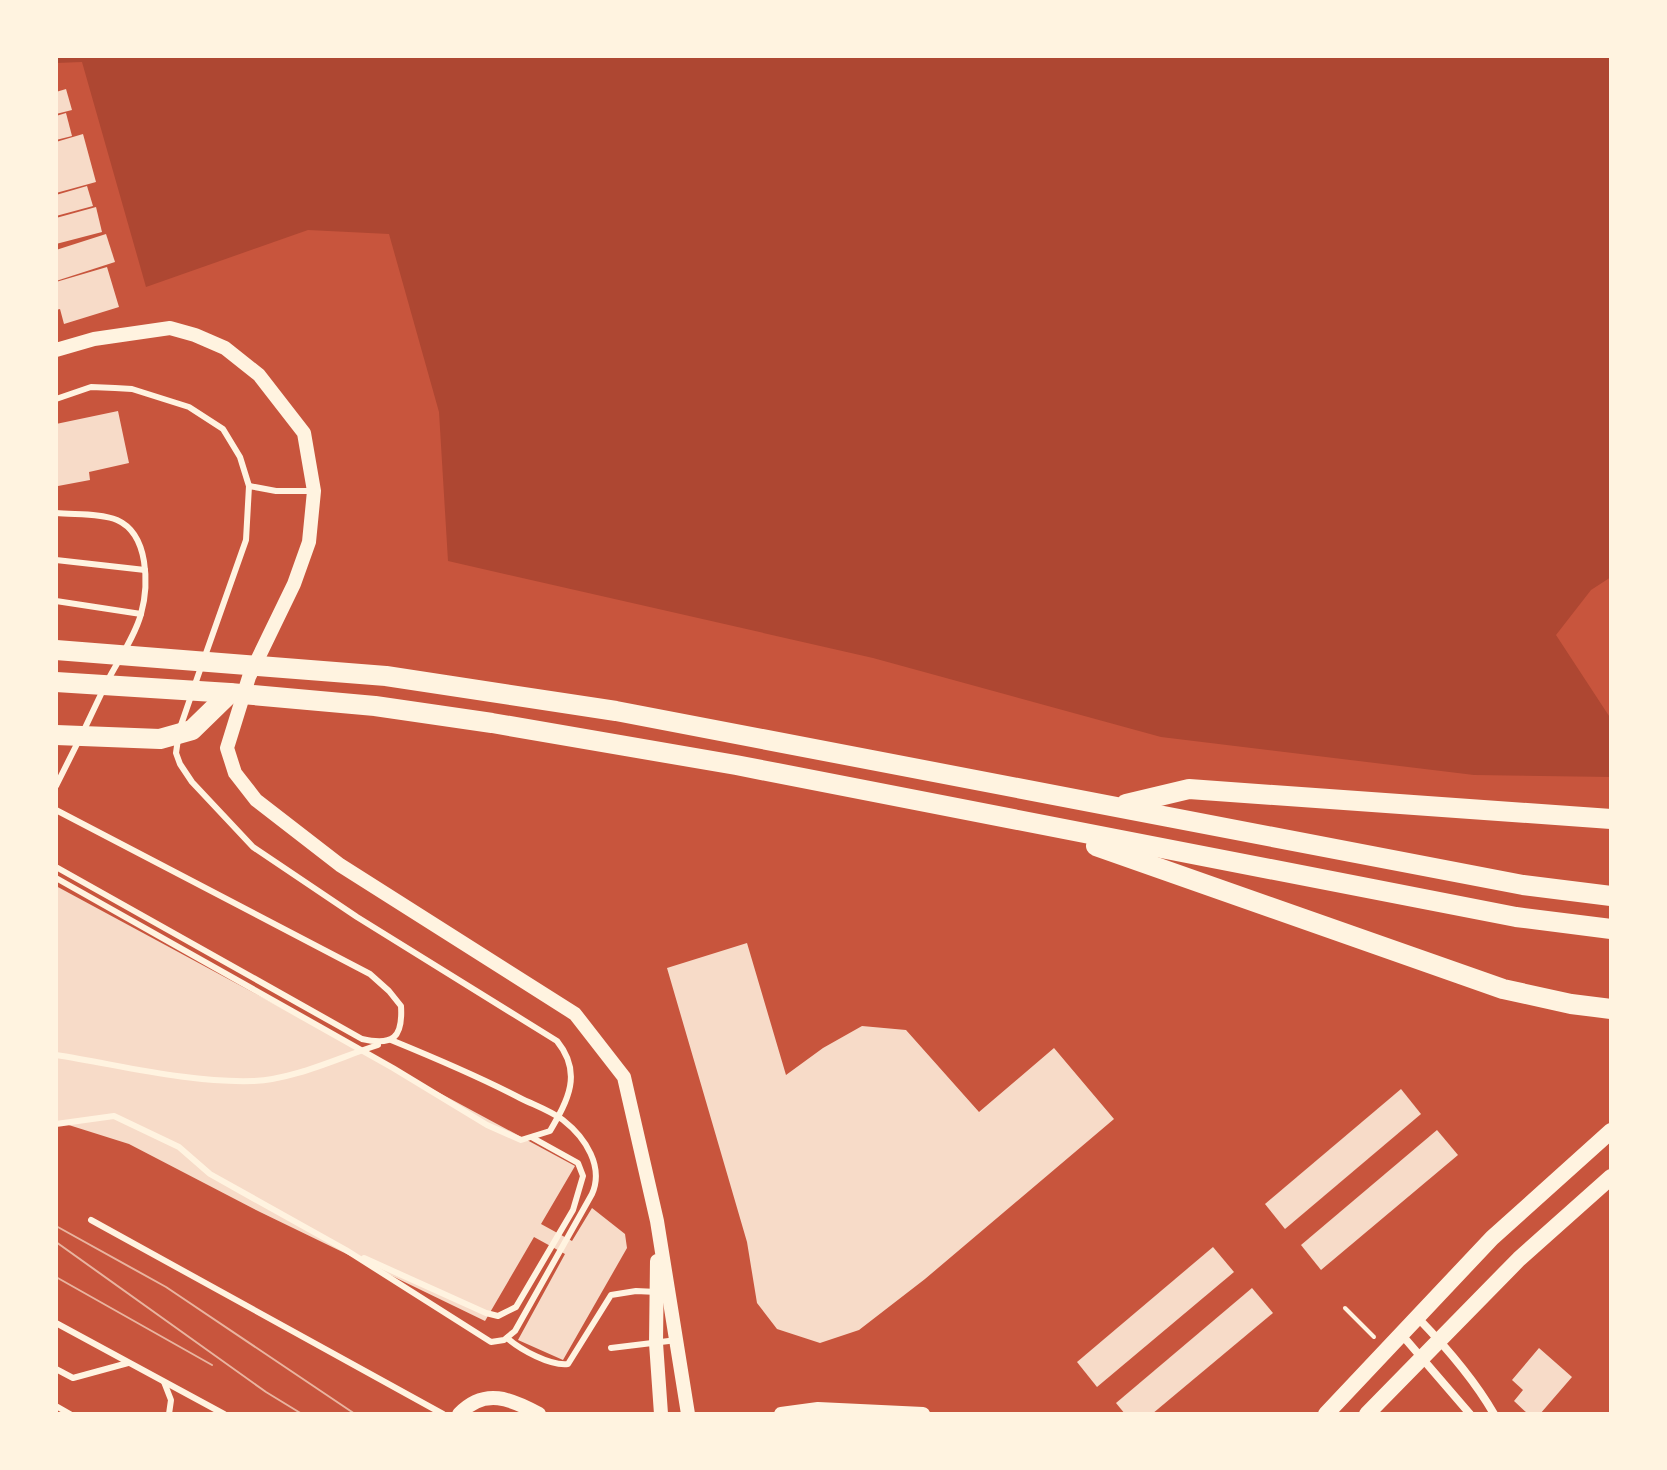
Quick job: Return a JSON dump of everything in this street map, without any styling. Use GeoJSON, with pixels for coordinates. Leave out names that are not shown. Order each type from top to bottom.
{"type":"FeatureCollection","features":[{"type":"Feature","properties":{"kind":"highway"},"geometry":{"type":"LineString","coordinates":[[56,650],[386,676],[587,706],[1523,885],[1611,896]]}},
{"type":"Feature","properties":{"kind":"highway"},"geometry":{"type":"LineString","coordinates":[[56,682],[375,706],[736,765],[1516,917],[1611,929]]}},
{"type":"Feature","properties":{"kind":"highway"},"geometry":{"type":"LineString","coordinates":[[56,735],[160,739],[192,730],[230,693]]}},
{"type":"Feature","properties":{"kind":"highway"},"geometry":{"type":"LineString","coordinates":[[1119,806],[1189,789],[1611,819]]}},
{"type":"Feature","properties":{"kind":"highway"},"geometry":{"type":"LineString","coordinates":[[1028,823],[1503,989],[1611,1009]]}},
{"type":"Feature","properties":{"kind":"main road"},"geometry":{"type":"LineString","coordinates":[[1326,1414],[1492,1238],[1611,1131]]}},
{"type":"Feature","properties":{"kind":"main road"},"geometry":{"type":"LineString","coordinates":[[1367,1414],[1519,1259],[1611,1177]]}},
{"type":"Feature","properties":{"kind":"street"},"geometry":{"type":"LineString","coordinates":[[57,348],[94,339],[170,328],[195,335],[225,348],[259,375],[304,433],[314,491],[309,542],[294,584],[249,677],[227,748],[235,773],[256,800],[340,865],[575,1014],[624,1077],[657,1221],[663,1292],[677,1340],[688,1414]]}},
{"type":"Feature","properties":{"kind":"street"},"geometry":{"type":"LineString","coordinates":[[661,1414],[656,1343],[663,1292]]}},
{"type":"Feature","properties":{"kind":"street"},"geometry":{"type":"LineString","coordinates":[[1418,1318],[1484,1395],[1494,1414]]}},
{"type":"Feature","properties":{"kind":"street"},"geometry":{"type":"LineString","coordinates":[[1402,1335],[1470,1414]]}},
{"type":"Feature","properties":{"kind":"street"},"geometry":{"type":"LineString","coordinates":[[459,1414],[466,1407],[486,1398],[511,1399],[539,1414]]}},
{"type":"Feature","properties":{"kind":"street"},"geometry":{"type":"LineString","coordinates":[[781,1414],[818,1409],[923,1414]]}},
{"type":"Feature","properties":{"kind":"lane"},"geometry":{"type":"LineString","coordinates":[[56,399],[91,387],[132,389],[189,407],[223,429],[240,457],[249,486],[246,540],[181,723],[176,753],[192,782],[253,847],[357,917],[557,1041],[567,1054],[571,1090],[550,1131],[521,1140],[487,1125],[393,1068],[56,878]]}},
{"type":"Feature","properties":{"kind":"lane"},"geometry":{"type":"LineString","coordinates":[[249,486],[276,491],[314,491]]}},
{"type":"Feature","properties":{"kind":"lane"},"geometry":{"type":"LineString","coordinates":[[56,513],[115,519],[134,531],[145,570],[141,614],[56,786]]}},
{"type":"Feature","properties":{"kind":"lane"},"geometry":{"type":"LineString","coordinates":[[56,560],[145,570]]}},
{"type":"Feature","properties":{"kind":"lane"},"geometry":{"type":"LineString","coordinates":[[56,601],[141,614]]}},
{"type":"Feature","properties":{"kind":"lane"},"geometry":{"type":"LineString","coordinates":[[56,810],[370,974],[401,1006],[399,1029],[391,1040],[304,1070],[255,1081],[189,1077],[56,1055]]}},
{"type":"Feature","properties":{"kind":"lane"},"geometry":{"type":"LineString","coordinates":[[56,867],[362,1039],[381,1043]]}},
{"type":"Feature","properties":{"kind":"lane"},"geometry":{"type":"LineString","coordinates":[[56,1124],[114,1116],[179,1147],[210,1174],[346,1250],[491,1342],[507,1338],[515,1331],[592,1194],[598,1174],[596,1165],[578,1135],[564,1120],[464,1070],[391,1040]]}},
{"type":"Feature","properties":{"kind":"lane"},"geometry":{"type":"LineString","coordinates":[[346,1250],[475,1309],[498,1316],[507,1313],[516,1307],[573,1210],[582,1183],[578,1163],[533,1138]]}},
{"type":"Feature","properties":{"kind":"lane"},"geometry":{"type":"LineString","coordinates":[[91,1220],[443,1414]]}},
{"type":"Feature","properties":{"kind":"lane"},"geometry":{"type":"LineString","coordinates":[[507,1338],[552,1362],[568,1364],[613,1293],[663,1292]]}},
{"type":"Feature","properties":{"kind":"lane"},"geometry":{"type":"LineString","coordinates":[[56,1323],[224,1414]]}},
{"type":"Feature","properties":{"kind":"lane"},"geometry":{"type":"LineString","coordinates":[[611,1348],[677,1340]]}},
{"type":"Feature","properties":{"kind":"lane"},"geometry":{"type":"LineString","coordinates":[[56,1369],[73,1378],[129,1363]]}},
{"type":"Feature","properties":{"kind":"lane"},"geometry":{"type":"LineString","coordinates":[[164,1382],[171,1400],[169,1414]]}},
{"type":"Feature","properties":{"kind":"lane"},"geometry":{"type":"LineString","coordinates":[[56,1406],[70,1414]]}},
{"type":"Feature","properties":{"kind":"path"},"geometry":{"type":"LineString","coordinates":[[1345,1308],[1387,1351]]}},
{"type":"Feature","properties":{"kind":"shaded area"},"geometry":{"type":"Polygon","coordinates":[[[56,56],[1611,56],[1611,577],[1591,590],[1556,635],[1611,719],[1611,777],[1474,775],[1161,737],[873,658],[448,561],[439,412],[389,234],[308,230],[146,287],[82,62],[56,63],[56,56]]]}},
{"type":"Feature","properties":{"kind":"building"},"geometry":{"type":"Polygon","coordinates":[[[66,89],[72,110],[56,114],[56,92],[66,89]]]}},
{"type":"Feature","properties":{"kind":"building"},"geometry":{"type":"Polygon","coordinates":[[[66,113],[72,136],[56,140],[56,116],[66,113]]]}},
{"type":"Feature","properties":{"kind":"building"},"geometry":{"type":"Polygon","coordinates":[[[83,134],[96,182],[56,193],[56,142],[83,134]]]}},
{"type":"Feature","properties":{"kind":"building"},"geometry":{"type":"Polygon","coordinates":[[[87,186],[93,206],[56,216],[56,195],[87,186]]]}},
{"type":"Feature","properties":{"kind":"building"},"geometry":{"type":"Polygon","coordinates":[[[96,207],[102,232],[56,244],[56,218],[96,207]]]}},
{"type":"Feature","properties":{"kind":"building"},"geometry":{"type":"Polygon","coordinates":[[[106,234],[115,262],[56,281],[56,250],[106,234]]]}},
{"type":"Feature","properties":{"kind":"building"},"geometry":{"type":"Polygon","coordinates":[[[107,267],[119,307],[64,324],[60,309],[56,310],[56,282],[107,267]]]}},
{"type":"Feature","properties":{"kind":"building"},"geometry":{"type":"Polygon","coordinates":[[[118,411],[129,463],[89,472],[90,480],[58,486],[56,424],[118,411]]]}},
{"type":"Feature","properties":{"kind":"building"},"geometry":{"type":"Polygon","coordinates":[[[56,886],[575,1166],[541,1224],[572,1241],[592,1208],[625,1234],[627,1248],[563,1360],[518,1340],[565,1254],[534,1237],[485,1321],[260,1212],[129,1144],[56,1121],[56,886]]]}},
{"type":"Feature","properties":{"kind":"building"},"geometry":{"type":"Polygon","coordinates":[[[747,943],[786,1075],[823,1048],[862,1026],[906,1030],[979,1112],[1054,1048],[1114,1119],[925,1279],[859,1330],[820,1343],[777,1329],[757,1303],[747,1242],[667,968],[747,943]]]}},
{"type":"Feature","properties":{"kind":"building"},"geometry":{"type":"Polygon","coordinates":[[[1401,1089],[1421,1114],[1285,1229],[1265,1204],[1401,1089]]]}},
{"type":"Feature","properties":{"kind":"building"},"geometry":{"type":"Polygon","coordinates":[[[1437,1130],[1458,1155],[1321,1270],[1301,1245],[1437,1130]]]}},
{"type":"Feature","properties":{"kind":"building"},"geometry":{"type":"Polygon","coordinates":[[[1213,1247],[1234,1272],[1097,1387],[1077,1362],[1213,1247]]]}},
{"type":"Feature","properties":{"kind":"building"},"geometry":{"type":"Polygon","coordinates":[[[1252,1288],[1273,1313],[1152,1414],[1125,1414],[1116,1403],[1252,1288]]]}},
{"type":"Feature","properties":{"kind":"building"},"geometry":{"type":"Polygon","coordinates":[[[1539,1348],[1572,1377],[1540,1414],[1528,1414],[1514,1401],[1523,1390],[1512,1380],[1539,1348]]]}},
{"type":"Feature","properties":{"kind":"tram line"},"geometry":{"type":"LineString","coordinates":[[56,1226],[166,1287],[355,1414]]}},
{"type":"Feature","properties":{"kind":"tram line"},"geometry":{"type":"LineString","coordinates":[[56,1242],[266,1392],[302,1414]]}},
{"type":"Feature","properties":{"kind":"tram line"},"geometry":{"type":"LineString","coordinates":[[56,1277],[212,1365]]}}]}
